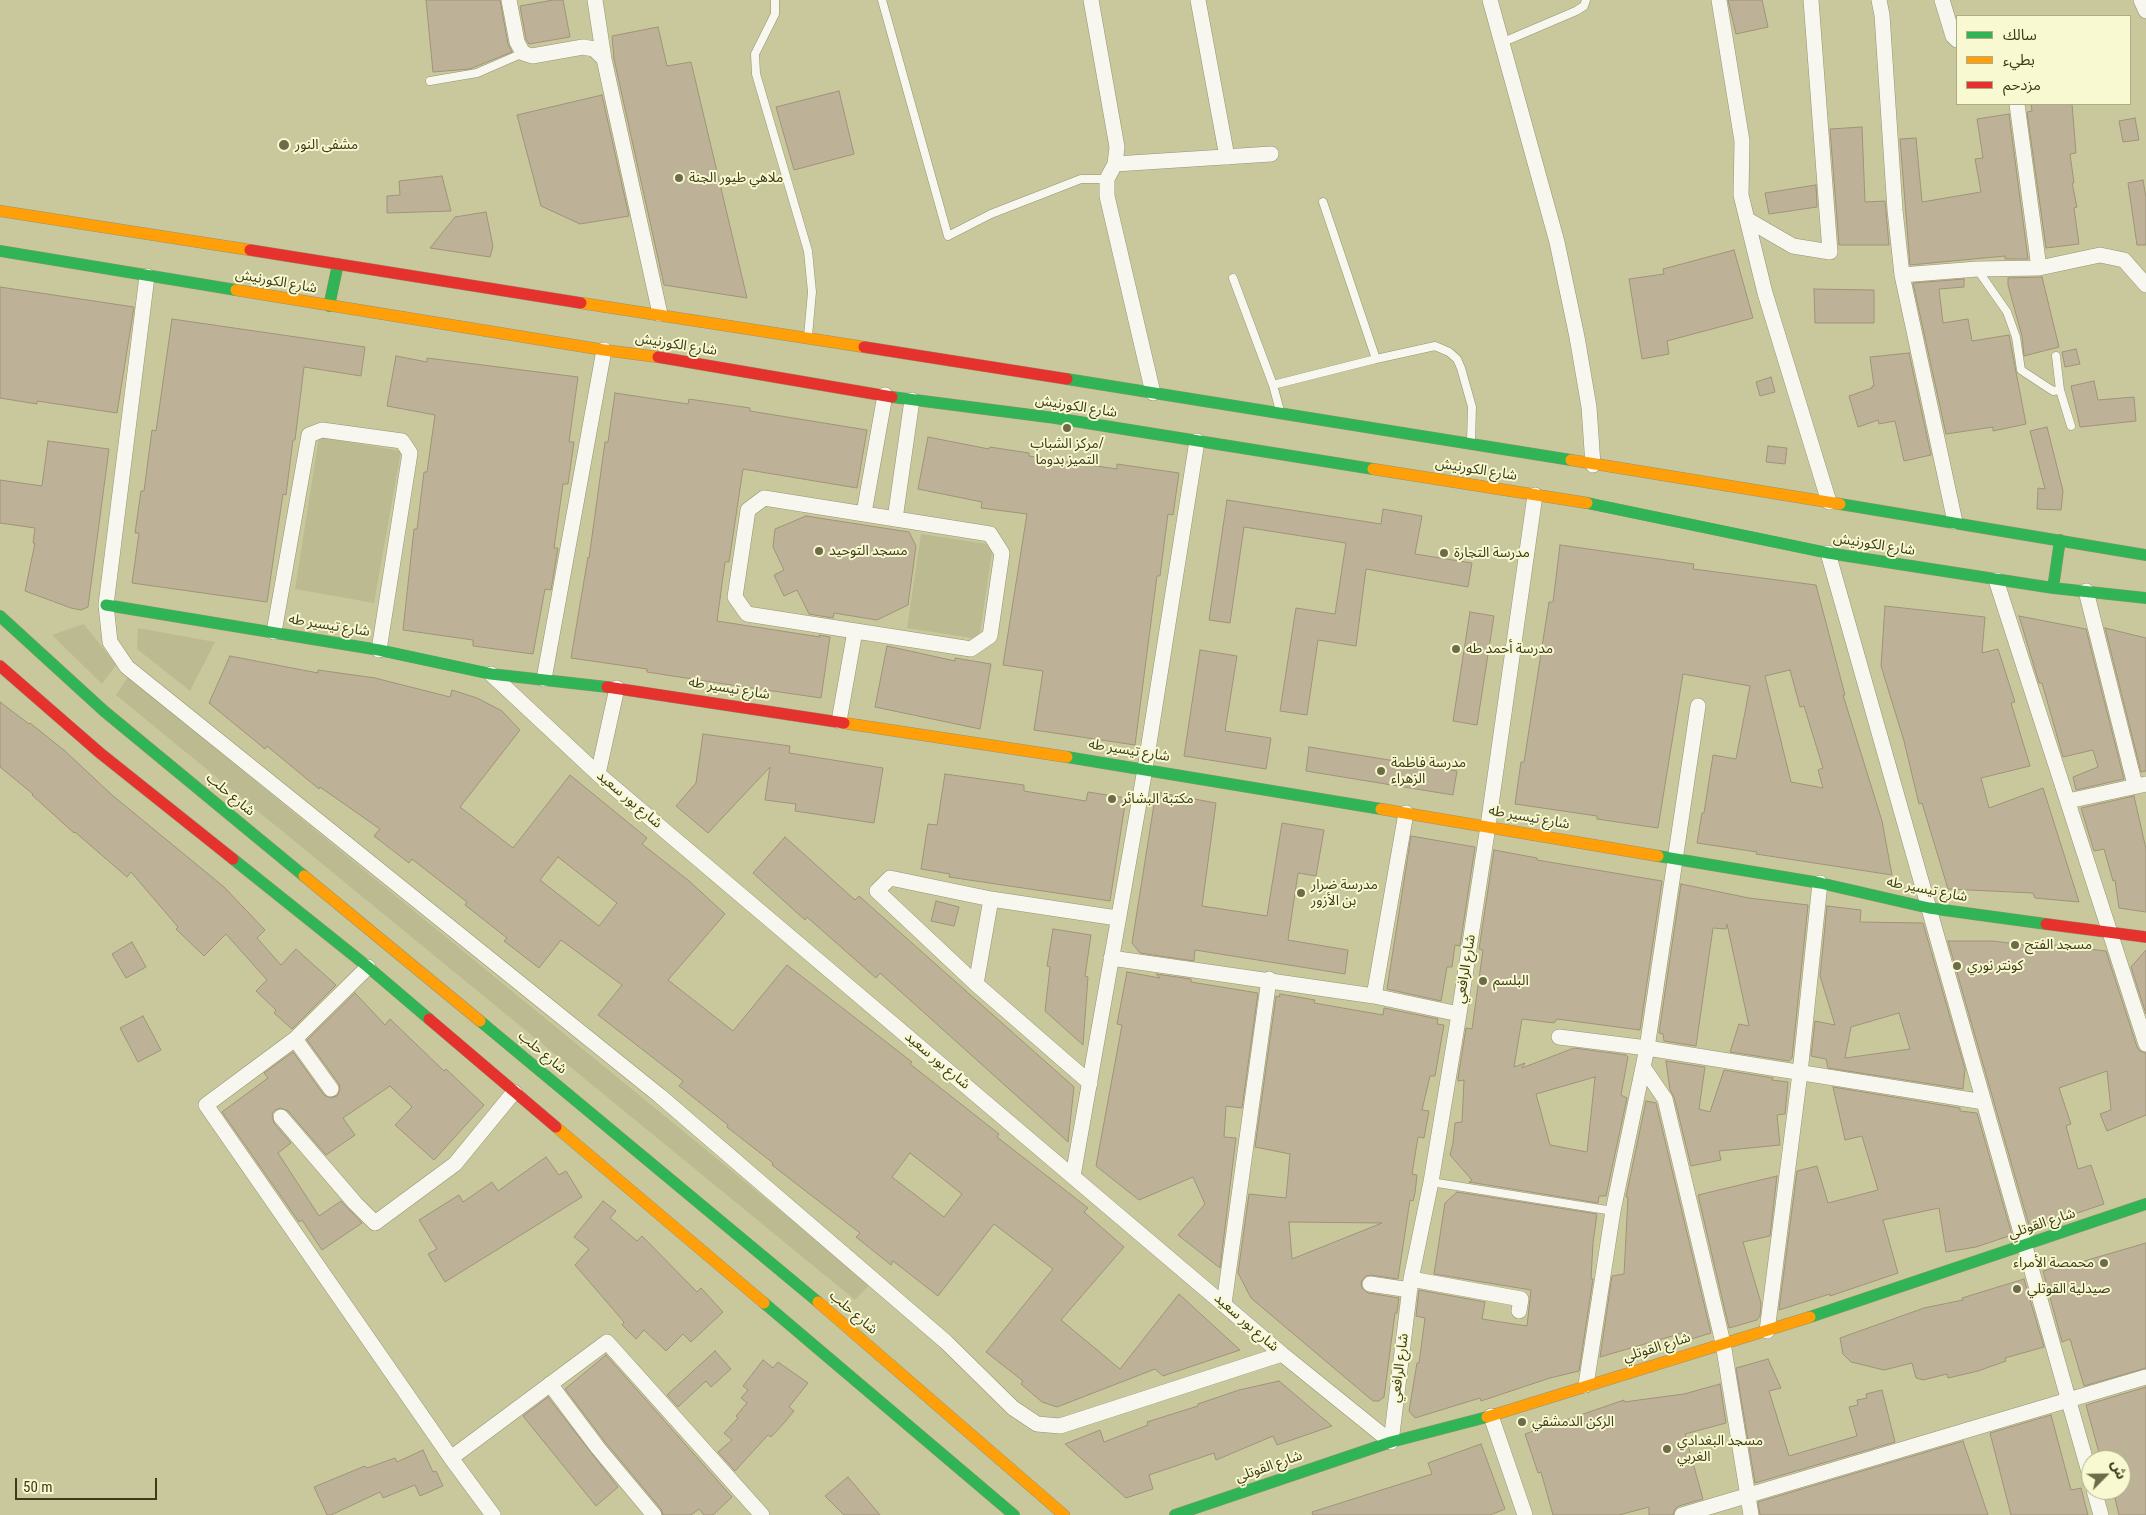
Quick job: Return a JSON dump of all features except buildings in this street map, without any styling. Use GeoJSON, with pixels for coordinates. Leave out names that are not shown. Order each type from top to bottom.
{"type":"FeatureCollection","features":[{"type":"Feature","properties":{"kind":"main road","name":"شارع الكورنيش"},"geometry":{"type":"LineString","coordinates":[[0,211],[1153,392],[1593,465],[1955,522],[2146,555]]}},
{"type":"Feature","properties":{"kind":"main road","name":"شارع الكورنيش"},"geometry":{"type":"LineString","coordinates":[[0,251],[604,350],[654,356],[912,400],[1055,418],[1610,507],[1828,552],[1996,580],[2146,598]]}},
{"type":"Feature","properties":{"kind":"main road"},"geometry":{"type":"LineString","coordinates":[[330,306],[338,264]]}},
{"type":"Feature","properties":{"kind":"main road"},"geometry":{"type":"LineString","coordinates":[[2053,588],[2060,540]]}},
{"type":"Feature","properties":{"kind":"main road","name":"شارع تيسير طه"},"geometry":{"type":"LineString","coordinates":[[106,605],[379,650],[490,674],[617,688],[1145,769],[1820,883],[1929,908],[2146,937]]}},
{"type":"Feature","properties":{"kind":"main road","name":"شارع حلب"},"geometry":{"type":"LineString","coordinates":[[0,616],[104,711],[760,1252],[1064,1515]]}},
{"type":"Feature","properties":{"kind":"main road"},"geometry":{"type":"LineString","coordinates":[[0,666],[100,752],[368,967],[1014,1515]]}},
{"type":"Feature","properties":{"kind":"main road","name":"شارع القوتلي"},"geometry":{"type":"LineString","coordinates":[[1175,1515],[1391,1442],[1491,1416],[1723,1342],[1767,1331],[2146,1204]]}},
{"type":"Feature","properties":{"kind":"street"},"geometry":{"type":"LineString","coordinates":[[509,0],[517,42],[523,53],[532,56],[583,47],[594,49],[604,59]]}},
{"type":"Feature","properties":{"kind":"street"},"geometry":{"type":"LineString","coordinates":[[595,0],[604,59],[660,314]]}},
{"type":"Feature","properties":{"kind":"street"},"geometry":{"type":"LineString","coordinates":[[1091,0],[1117,147],[1115,164],[1108,179],[1107,196],[1153,392]]}},
{"type":"Feature","properties":{"kind":"street"},"geometry":{"type":"LineString","coordinates":[[1198,0],[1227,157]]}},
{"type":"Feature","properties":{"kind":"street"},"geometry":{"type":"LineString","coordinates":[[1490,0],[1558,242],[1589,407],[1593,465]]}},
{"type":"Feature","properties":{"kind":"street"},"geometry":{"type":"LineString","coordinates":[[1719,0],[1742,141],[1741,195],[1765,293],[1829,502]]}},
{"type":"Feature","properties":{"kind":"street"},"geometry":{"type":"LineString","coordinates":[[1748,220],[1793,246],[1830,252],[1811,0]]}},
{"type":"Feature","properties":{"kind":"street"},"geometry":{"type":"LineString","coordinates":[[1879,0],[1882,14],[1895,210],[1902,275],[1955,522]]}},
{"type":"Feature","properties":{"kind":"street"},"geometry":{"type":"LineString","coordinates":[[1942,0],[1953,36],[1956,39]]}},
{"type":"Feature","properties":{"kind":"street"},"geometry":{"type":"LineString","coordinates":[[2141,0],[2146,11]]}},
{"type":"Feature","properties":{"kind":"street"},"geometry":{"type":"LineString","coordinates":[[2017,105],[2039,268]]}},
{"type":"Feature","properties":{"kind":"street"},"geometry":{"type":"LineString","coordinates":[[1115,164],[1271,154]]}},
{"type":"Feature","properties":{"kind":"street"},"geometry":{"type":"LineString","coordinates":[[1902,275],[1977,269],[2039,268],[2100,256],[2124,260],[2146,285]]}},
{"type":"Feature","properties":{"kind":"street"},"geometry":{"type":"LineString","coordinates":[[147,276],[106,605],[110,642],[127,667],[660,1096],[946,1342],[1013,1408],[1037,1424],[1060,1426],[1282,1354]]}},
{"type":"Feature","properties":{"kind":"street"},"geometry":{"type":"LineString","coordinates":[[544,679],[604,350]]}},
{"type":"Feature","properties":{"kind":"street"},"geometry":{"type":"LineString","coordinates":[[864,513],[885,395]]}},
{"type":"Feature","properties":{"kind":"street"},"geometry":{"type":"LineString","coordinates":[[894,518],[912,400]]}},
{"type":"Feature","properties":{"kind":"street"},"geometry":{"type":"LineString","coordinates":[[274,632],[309,435],[322,430],[402,441],[410,453],[379,650]]}},
{"type":"Feature","properties":{"kind":"street"},"geometry":{"type":"LineString","coordinates":[[1073,1176],[1117,918],[1145,769],[1197,441]]}},
{"type":"Feature","properties":{"kind":"street","name":"شارع الرافعي"},"geometry":{"type":"LineString","coordinates":[[1391,1442],[1411,1284],[1431,1182],[1459,1014],[1535,495]]}},
{"type":"Feature","properties":{"kind":"street"},"geometry":{"type":"LineString","coordinates":[[764,498],[894,518],[990,534],[1002,553],[990,636],[971,649],[747,614],[735,597],[748,510],[764,498]]}},
{"type":"Feature","properties":{"kind":"street"},"geometry":{"type":"LineString","coordinates":[[1828,552],[2083,1450]]}},
{"type":"Feature","properties":{"kind":"street"},"geometry":{"type":"LineString","coordinates":[[1996,580],[2146,1044]]}},
{"type":"Feature","properties":{"kind":"street"},"geometry":{"type":"LineString","coordinates":[[2068,801],[2141,784],[2086,591]]}},
{"type":"Feature","properties":{"kind":"street"},"geometry":{"type":"LineString","coordinates":[[839,721],[855,631]]}},
{"type":"Feature","properties":{"kind":"street","name":"شارع بور سعيد"},"geometry":{"type":"LineString","coordinates":[[490,674],[598,774],[1282,1354],[1391,1442]]}},
{"type":"Feature","properties":{"kind":"street"},"geometry":{"type":"LineString","coordinates":[[598,774],[617,688]]}},
{"type":"Feature","properties":{"kind":"street"},"geometry":{"type":"LineString","coordinates":[[1586,1385],[1613,1211],[1647,1048],[1698,706]]}},
{"type":"Feature","properties":{"kind":"street"},"geometry":{"type":"LineString","coordinates":[[1374,996],[1406,814]]}},
{"type":"Feature","properties":{"kind":"street"},"geometry":{"type":"LineString","coordinates":[[1090,1083],[976,984],[877,891],[890,878],[991,898],[1117,918]]}},
{"type":"Feature","properties":{"kind":"street"},"geometry":{"type":"LineString","coordinates":[[1767,1331],[1800,1073],[1820,883]]}},
{"type":"Feature","properties":{"kind":"street"},"geometry":{"type":"LineString","coordinates":[[976,984],[991,898]]}},
{"type":"Feature","properties":{"kind":"street"},"geometry":{"type":"LineString","coordinates":[[1111,958],[1269,979],[1374,996],[1459,1014]]}},
{"type":"Feature","properties":{"kind":"street"},"geometry":{"type":"LineString","coordinates":[[368,967],[295,1039],[206,1105],[451,1458],[493,1515]]}},
{"type":"Feature","properties":{"kind":"street"},"geometry":{"type":"LineString","coordinates":[[1224,1304],[1269,979]]}},
{"type":"Feature","properties":{"kind":"street"},"geometry":{"type":"LineString","coordinates":[[1559,1037],[1647,1048],[1984,1102]]}},
{"type":"Feature","properties":{"kind":"street"},"geometry":{"type":"LineString","coordinates":[[295,1039],[331,1090]]}},
{"type":"Feature","properties":{"kind":"street"},"geometry":{"type":"LineString","coordinates":[[1643,1067],[1665,1099],[1723,1342],[1751,1515]]}},
{"type":"Feature","properties":{"kind":"street"},"geometry":{"type":"LineString","coordinates":[[282,1117],[355,1204],[375,1223],[455,1164],[514,1092]]}},
{"type":"Feature","properties":{"kind":"street"},"geometry":{"type":"LineString","coordinates":[[1370,1284],[1411,1284],[1522,1299],[1519,1311]]}},
{"type":"Feature","properties":{"kind":"street"},"geometry":{"type":"LineString","coordinates":[[451,1458],[607,1342],[762,1515]]}},
{"type":"Feature","properties":{"kind":"street"},"geometry":{"type":"LineString","coordinates":[[1682,1515],[2146,1377]]}},
{"type":"Feature","properties":{"kind":"street"},"geometry":{"type":"LineString","coordinates":[[550,1384],[598,1448],[654,1515]]}},
{"type":"Feature","properties":{"kind":"street"},"geometry":{"type":"LineString","coordinates":[[1491,1416],[1525,1515]]}},
{"type":"Feature","properties":{"kind":"street"},"geometry":{"type":"LineString","coordinates":[[2097,1500],[2101,1515]]}},
{"type":"Feature","properties":{"kind":"lane"},"geometry":{"type":"LineString","coordinates":[[775,0],[775,14],[755,54],[756,74],[808,251],[812,292],[808,338]]}},
{"type":"Feature","properties":{"kind":"lane"},"geometry":{"type":"LineString","coordinates":[[882,0],[948,236],[991,214],[1081,179],[1108,179]]}},
{"type":"Feature","properties":{"kind":"lane"},"geometry":{"type":"LineString","coordinates":[[1501,43],[1576,11],[1584,6],[1586,0]]}},
{"type":"Feature","properties":{"kind":"lane"},"geometry":{"type":"LineString","coordinates":[[430,81],[477,73],[523,53]]}},
{"type":"Feature","properties":{"kind":"lane"},"geometry":{"type":"LineString","coordinates":[[1323,202],[1376,359]]}},
{"type":"Feature","properties":{"kind":"lane"},"geometry":{"type":"LineString","coordinates":[[1977,269],[2007,312],[2016,337],[2021,370],[2052,392],[2060,390]]}},
{"type":"Feature","properties":{"kind":"lane"},"geometry":{"type":"LineString","coordinates":[[1233,278],[1281,413]]}},
{"type":"Feature","properties":{"kind":"lane"},"geometry":{"type":"LineString","coordinates":[[1272,385],[1435,346],[1449,352],[1457,359],[1472,407],[1471,444]]}},
{"type":"Feature","properties":{"kind":"lane"},"geometry":{"type":"LineString","coordinates":[[2056,356],[2060,390],[2071,426]]}},
{"type":"Feature","properties":{"kind":"lane"},"geometry":{"type":"LineString","coordinates":[[1431,1182],[1613,1211]]}},
{"type":"Feature","properties":{"kind":"green space"},"geometry":{"type":"Polygon","coordinates":[[[319,437],[401,451],[374,603],[295,589],[319,437]]]}},
{"type":"Feature","properties":{"kind":"green space"},"geometry":{"type":"Polygon","coordinates":[[[921,534],[993,545],[979,639],[907,628],[921,534]]]}},
{"type":"Feature","properties":{"kind":"green space"},"geometry":{"type":"Polygon","coordinates":[[[84,624],[116,665],[102,684],[52,635],[84,624]]]}},
{"type":"Feature","properties":{"kind":"green space"},"geometry":{"type":"Polygon","coordinates":[[[138,628],[215,642],[190,691],[137,649],[138,628]]]}},
{"type":"Feature","properties":{"kind":"green space"},"geometry":{"type":"Polygon","coordinates":[[[128,677],[870,1284],[855,1300],[116,695],[128,677]]]}},
{"type":"Feature","properties":{"kind":"traffic: fast"},"geometry":{"type":"LineString","coordinates":[[0,251],[236,290]]}},
{"type":"Feature","properties":{"kind":"traffic: fast"},"geometry":{"type":"LineString","coordinates":[[329,306],[338,264]]}},
{"type":"Feature","properties":{"kind":"traffic: fast"},"geometry":{"type":"LineString","coordinates":[[1067,379],[1571,460]]}},
{"type":"Feature","properties":{"kind":"traffic: fast"},"geometry":{"type":"LineString","coordinates":[[892,397],[1055,418],[1373,469]]}},
{"type":"Feature","properties":{"kind":"traffic: fast"},"geometry":{"type":"LineString","coordinates":[[1587,503],[1828,553],[2053,588],[2146,598]]}},
{"type":"Feature","properties":{"kind":"traffic: fast"},"geometry":{"type":"LineString","coordinates":[[1840,504],[2146,555]]}},
{"type":"Feature","properties":{"kind":"traffic: fast"},"geometry":{"type":"LineString","coordinates":[[2053,588],[2060,540]]}},
{"type":"Feature","properties":{"kind":"traffic: fast"},"geometry":{"type":"LineString","coordinates":[[106,605],[379,650],[491,674],[607,687]]}},
{"type":"Feature","properties":{"kind":"traffic: fast"},"geometry":{"type":"LineString","coordinates":[[0,616],[104,711],[304,876]]}},
{"type":"Feature","properties":{"kind":"traffic: fast"},"geometry":{"type":"LineString","coordinates":[[1067,757],[1381,809]]}},
{"type":"Feature","properties":{"kind":"traffic: fast"},"geometry":{"type":"LineString","coordinates":[[1658,856],[1820,883],[1929,908],[2046,924]]}},
{"type":"Feature","properties":{"kind":"traffic: fast"},"geometry":{"type":"LineString","coordinates":[[233,859],[368,967],[429,1019]]}},
{"type":"Feature","properties":{"kind":"traffic: fast"},"geometry":{"type":"LineString","coordinates":[[480,1021],[818,1302]]}},
{"type":"Feature","properties":{"kind":"traffic: fast"},"geometry":{"type":"LineString","coordinates":[[1810,1317],[2146,1204]]}},
{"type":"Feature","properties":{"kind":"traffic: fast"},"geometry":{"type":"LineString","coordinates":[[764,1303],[1014,1515]]}},
{"type":"Feature","properties":{"kind":"traffic: fast"},"geometry":{"type":"LineString","coordinates":[[1175,1515],[1391,1442],[1487,1417]]}},
{"type":"Feature","properties":{"kind":"traffic: slow"},"geometry":{"type":"LineString","coordinates":[[0,211],[250,250]]}},
{"type":"Feature","properties":{"kind":"traffic: slow"},"geometry":{"type":"LineString","coordinates":[[236,290],[604,350],[658,357]]}},
{"type":"Feature","properties":{"kind":"traffic: slow"},"geometry":{"type":"LineString","coordinates":[[581,303],[864,347]]}},
{"type":"Feature","properties":{"kind":"traffic: slow"},"geometry":{"type":"LineString","coordinates":[[1571,460],[1840,504]]}},
{"type":"Feature","properties":{"kind":"traffic: slow"},"geometry":{"type":"LineString","coordinates":[[1373,469],[1587,503]]}},
{"type":"Feature","properties":{"kind":"traffic: slow"},"geometry":{"type":"LineString","coordinates":[[844,723],[1067,757]]}},
{"type":"Feature","properties":{"kind":"traffic: slow"},"geometry":{"type":"LineString","coordinates":[[1381,809],[1658,856]]}},
{"type":"Feature","properties":{"kind":"traffic: slow"},"geometry":{"type":"LineString","coordinates":[[304,876],[480,1021]]}},
{"type":"Feature","properties":{"kind":"traffic: slow"},"geometry":{"type":"LineString","coordinates":[[556,1127],[764,1303]]}},
{"type":"Feature","properties":{"kind":"traffic: slow"},"geometry":{"type":"LineString","coordinates":[[818,1302],[1064,1515]]}},
{"type":"Feature","properties":{"kind":"traffic: slow"},"geometry":{"type":"LineString","coordinates":[[1487,1417],[1810,1317]]}},
{"type":"Feature","properties":{"kind":"traffic: jam"},"geometry":{"type":"LineString","coordinates":[[250,250],[581,303]]}},
{"type":"Feature","properties":{"kind":"traffic: jam"},"geometry":{"type":"LineString","coordinates":[[864,347],[1067,379]]}},
{"type":"Feature","properties":{"kind":"traffic: jam"},"geometry":{"type":"LineString","coordinates":[[658,357],[892,397]]}},
{"type":"Feature","properties":{"kind":"traffic: jam"},"geometry":{"type":"LineString","coordinates":[[0,666],[100,753],[233,859]]}},
{"type":"Feature","properties":{"kind":"traffic: jam"},"geometry":{"type":"LineString","coordinates":[[607,687],[844,723]]}},
{"type":"Feature","properties":{"kind":"traffic: jam"},"geometry":{"type":"LineString","coordinates":[[2046,924],[2146,937]]}},
{"type":"Feature","properties":{"kind":"traffic: jam"},"geometry":{"type":"LineString","coordinates":[[429,1019],[556,1127]]}},
{"type":"Feature","properties":{"kind":"place","name":"مشفى النور"},"geometry":{"type":"Point","coordinates":[284,145]}},
{"type":"Feature","properties":{"kind":"place","name":"ملاهي طيور الجنة"},"geometry":{"type":"Point","coordinates":[679,178]}},
{"type":"Feature","properties":{"kind":"place","name":"مركز الشباب/ التميز بدوما"},"geometry":{"type":"Point","coordinates":[1067,428]}},
{"type":"Feature","properties":{"kind":"place","name":"مسجد التوحيد"},"geometry":{"type":"Point","coordinates":[819,551]}},
{"type":"Feature","properties":{"kind":"place","name":"مدرسة التجارة"},"geometry":{"type":"Point","coordinates":[1444,553]}},
{"type":"Feature","properties":{"kind":"place","name":"مدرسة أحمد طه"},"geometry":{"type":"Point","coordinates":[1456,649]}},
{"type":"Feature","properties":{"kind":"place","name":"مدرسة فاطمة الزهراء"},"geometry":{"type":"Point","coordinates":[1381,771]}},
{"type":"Feature","properties":{"kind":"place","name":"مكتبة البشائر"},"geometry":{"type":"Point","coordinates":[1112,799]}},
{"type":"Feature","properties":{"kind":"place","name":"مدرسة ضرار بن الأزور"},"geometry":{"type":"Point","coordinates":[1301,893]}},
{"type":"Feature","properties":{"kind":"place","name":"مسجد الفتح"},"geometry":{"type":"Point","coordinates":[2015,945]}},
{"type":"Feature","properties":{"kind":"place","name":"كونتر نوري"},"geometry":{"type":"Point","coordinates":[1957,966]}},
{"type":"Feature","properties":{"kind":"place","name":"البلسم"},"geometry":{"type":"Point","coordinates":[1483,981]}},
{"type":"Feature","properties":{"kind":"place","name":"محمصة الأمراء"},"geometry":{"type":"Point","coordinates":[2104,1263]}},
{"type":"Feature","properties":{"kind":"place","name":"صيدلية القوتلي"},"geometry":{"type":"Point","coordinates":[2017,1289]}},
{"type":"Feature","properties":{"kind":"place","name":"الركن الدمشقي"},"geometry":{"type":"Point","coordinates":[1522,1422]}},
{"type":"Feature","properties":{"kind":"place","name":"مسجد البغدادي الغربي"},"geometry":{"type":"Point","coordinates":[1667,1449]}}]}
